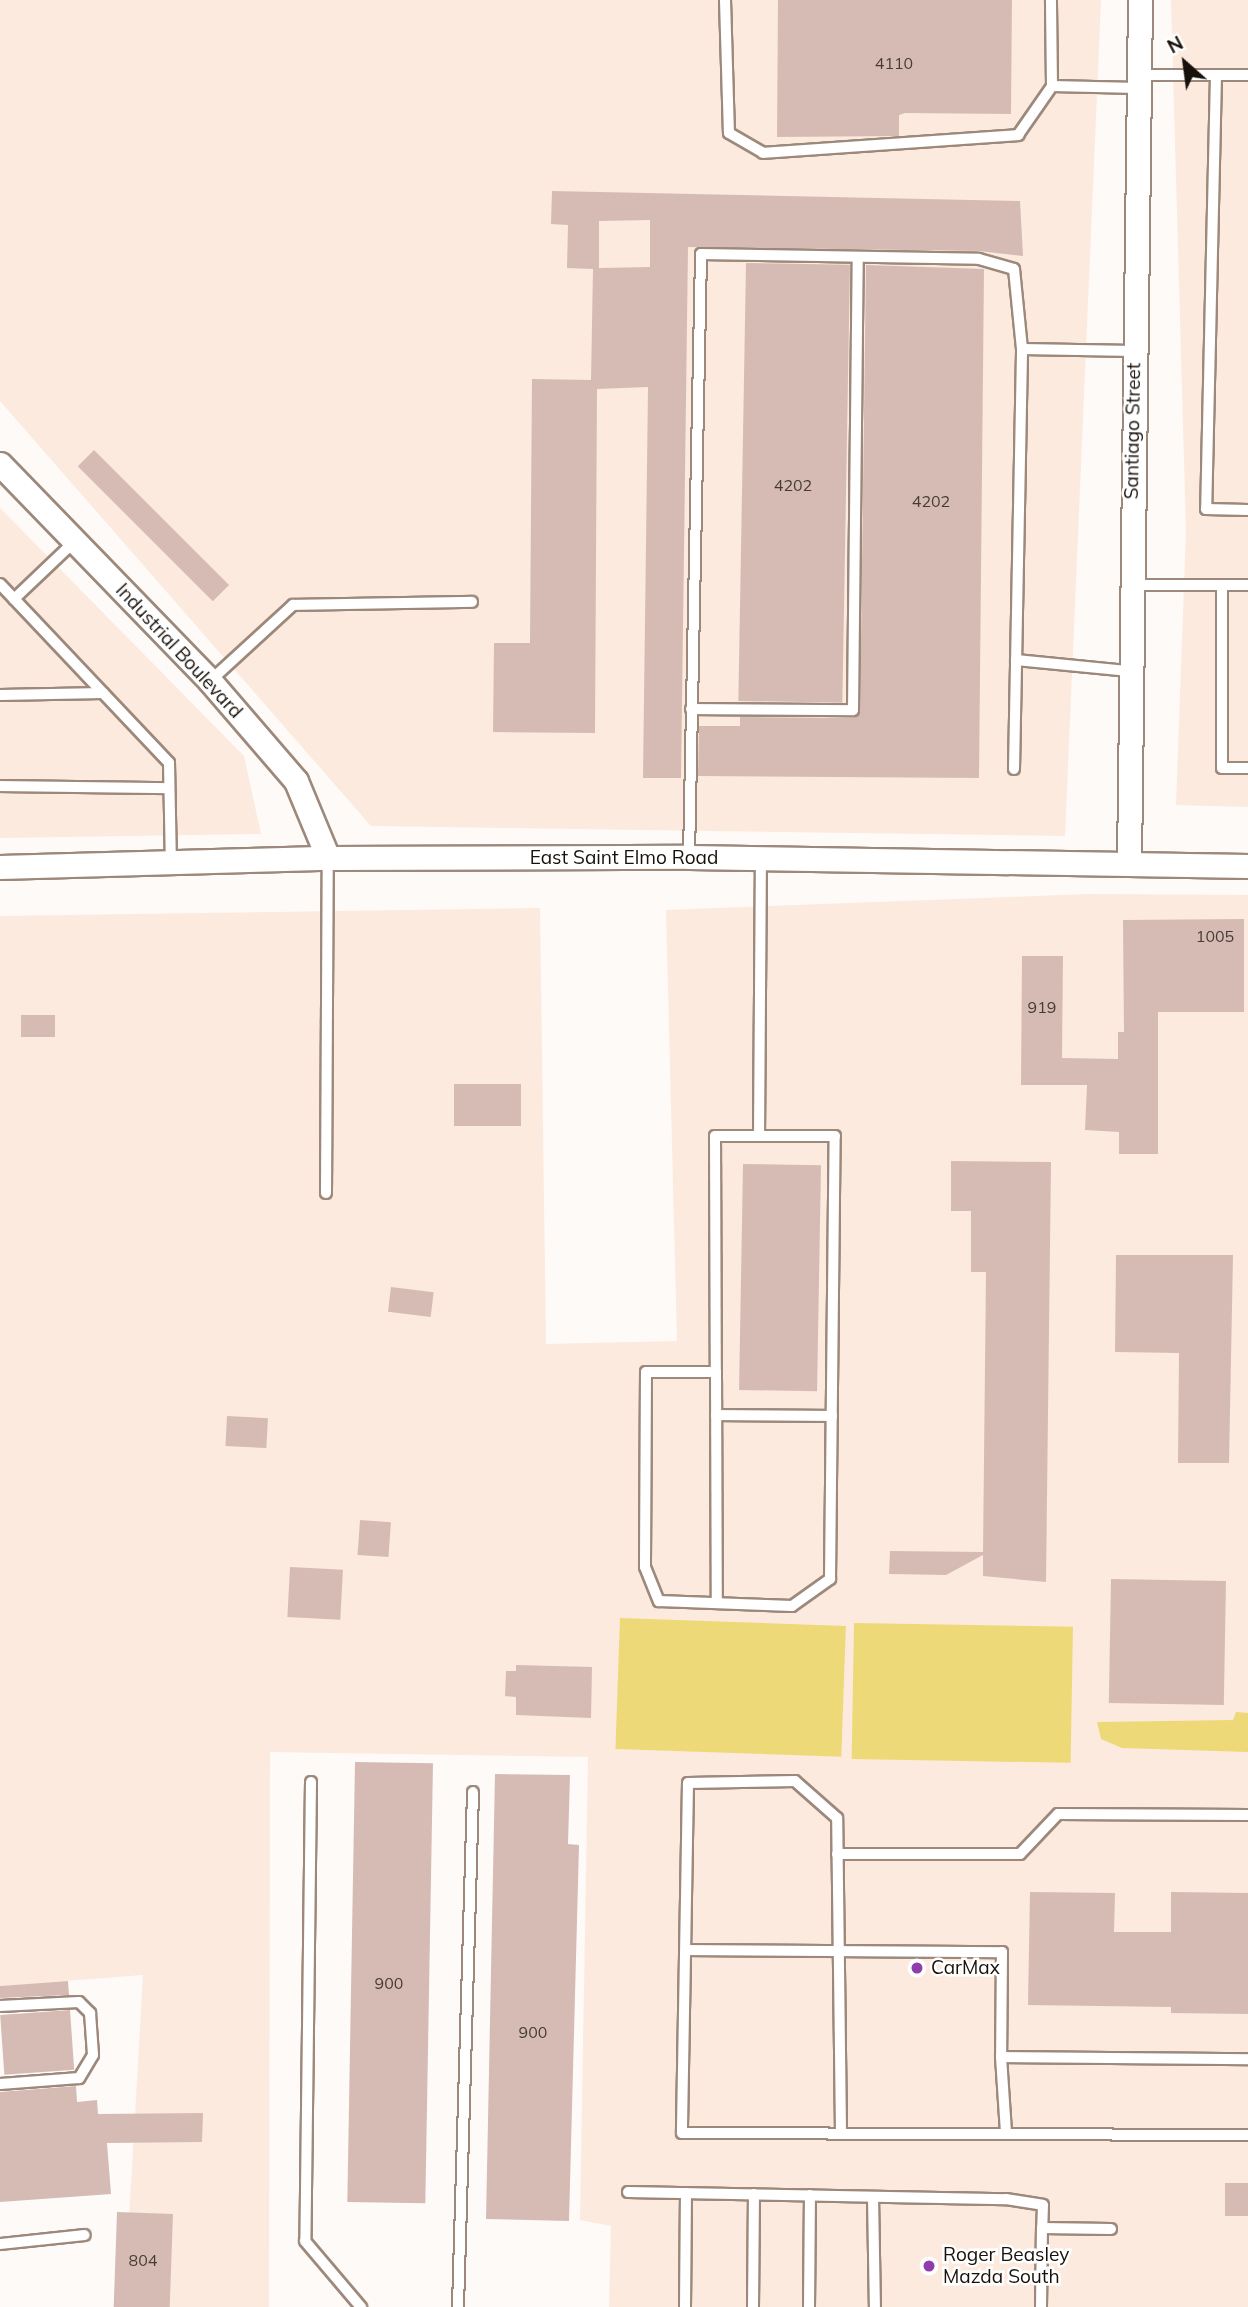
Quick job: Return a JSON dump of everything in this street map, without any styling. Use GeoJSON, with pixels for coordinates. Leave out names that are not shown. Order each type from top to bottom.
{"type":"FeatureCollection","features":[{"type":"Feature","properties":{"kind":"street","name":"Santiago Street"},"geometry":{"type":"LineString","coordinates":[[1129,863],[1130,584],[1140,0]]}},
{"type":"Feature","properties":{"kind":"street","name":"Industrial Boulevard"},"geometry":{"type":"LineString","coordinates":[[0,464],[210,681],[296,781],[328,858]]}},
{"type":"Feature","properties":{"kind":"street","name":"East Saint Elmo Road"},"geometry":{"type":"LineString","coordinates":[[0,867],[328,858],[689,857],[1248,866]]}},
{"type":"Feature","properties":{"kind":"lane"},"geometry":{"type":"LineString","coordinates":[[725,0],[729,133],[763,153],[1018,135],[1052,86],[1051,0]]}},
{"type":"Feature","properties":{"kind":"lane"},"geometry":{"type":"LineString","coordinates":[[1216,75],[1206,509],[1248,510]]}},
{"type":"Feature","properties":{"kind":"lane"},"geometry":{"type":"LineString","coordinates":[[1052,86],[1248,75]]}},
{"type":"Feature","properties":{"kind":"lane"},"geometry":{"type":"LineString","coordinates":[[689,857],[701,254],[979,258],[1014,269],[1022,349],[1014,769]]}},
{"type":"Feature","properties":{"kind":"lane"},"geometry":{"type":"LineString","coordinates":[[691,709],[853,710],[858,257]]}},
{"type":"Feature","properties":{"kind":"lane"},"geometry":{"type":"LineString","coordinates":[[1022,349],[1134,351]]}},
{"type":"Feature","properties":{"kind":"lane"},"geometry":{"type":"LineString","coordinates":[[14,599],[76,540]]}},
{"type":"Feature","properties":{"kind":"lane"},"geometry":{"type":"LineString","coordinates":[[0,584],[169,763],[171,864]]}},
{"type":"Feature","properties":{"kind":"lane"},"geometry":{"type":"LineString","coordinates":[[1130,584],[1248,585]]}},
{"type":"Feature","properties":{"kind":"lane"},"geometry":{"type":"LineString","coordinates":[[1222,585],[1222,768],[1248,768]]}},
{"type":"Feature","properties":{"kind":"lane"},"geometry":{"type":"LineString","coordinates":[[210,681],[293,605],[472,602]]}},
{"type":"Feature","properties":{"kind":"lane"},"geometry":{"type":"LineString","coordinates":[[1016,660],[1129,671]]}},
{"type":"Feature","properties":{"kind":"lane"},"geometry":{"type":"LineString","coordinates":[[0,695],[103,693]]}},
{"type":"Feature","properties":{"kind":"lane"},"geometry":{"type":"LineString","coordinates":[[0,786],[169,788]]}},
{"type":"Feature","properties":{"kind":"lane"},"geometry":{"type":"LineString","coordinates":[[326,1194],[328,858]]}},
{"type":"Feature","properties":{"kind":"lane"},"geometry":{"type":"LineString","coordinates":[[759,1136],[761,859]]}},
{"type":"Feature","properties":{"kind":"lane"},"geometry":{"type":"LineString","coordinates":[[716,1372],[646,1372],[645,1567],[659,1601],[792,1606],[830,1579],[835,1136],[715,1136],[716,1372],[716,1603]]}},
{"type":"Feature","properties":{"kind":"lane"},"geometry":{"type":"LineString","coordinates":[[716,1415],[832,1416]]}},
{"type":"Feature","properties":{"kind":"lane"},"geometry":{"type":"LineString","coordinates":[[841,2132],[837,1818],[795,1781],[688,1783],[682,2133],[1248,2134]]}},
{"type":"Feature","properties":{"kind":"lane"},"geometry":{"type":"LineString","coordinates":[[311,1782],[305,2241],[361,2307]]}},
{"type":"Feature","properties":{"kind":"lane"},"geometry":{"type":"LineString","coordinates":[[458,2307],[473,1792]]}},
{"type":"Feature","properties":{"kind":"lane"},"geometry":{"type":"LineString","coordinates":[[837,1854],[1020,1854],[1058,1814],[1248,1815]]}},
{"type":"Feature","properties":{"kind":"lane"},"geometry":{"type":"LineString","coordinates":[[685,1950],[1002,1952],[1001,2057],[1006,2133]]}},
{"type":"Feature","properties":{"kind":"lane"},"geometry":{"type":"LineString","coordinates":[[0,2006],[79,2002],[90,2013],[93,2055],[79,2078],[0,2084]]}},
{"type":"Feature","properties":{"kind":"lane"},"geometry":{"type":"LineString","coordinates":[[1001,2057],[1248,2059]]}},
{"type":"Feature","properties":{"kind":"lane"},"geometry":{"type":"LineString","coordinates":[[628,2192],[1006,2199],[1043,2205],[1041,2307]]}},
{"type":"Feature","properties":{"kind":"lane"},"geometry":{"type":"LineString","coordinates":[[685,2307],[686,2193]]}},
{"type":"Feature","properties":{"kind":"lane"},"geometry":{"type":"LineString","coordinates":[[753,2307],[754,2194]]}},
{"type":"Feature","properties":{"kind":"lane"},"geometry":{"type":"LineString","coordinates":[[809,2307],[810,2195]]}},
{"type":"Feature","properties":{"kind":"lane"},"geometry":{"type":"LineString","coordinates":[[873,2197],[875,2307]]}},
{"type":"Feature","properties":{"kind":"lane"},"geometry":{"type":"LineString","coordinates":[[1042,2228],[1111,2229]]}},
{"type":"Feature","properties":{"kind":"lane"},"geometry":{"type":"LineString","coordinates":[[0,2244],[85,2235]]}},
{"type":"Feature","properties":{"kind":"shaded area"},"geometry":{"type":"Polygon","coordinates":[[[0,0],[1101,0],[1065,836],[371,826],[0,401],[0,0]]]}},
{"type":"Feature","properties":{"kind":"shaded area"},"geometry":{"type":"Polygon","coordinates":[[[1171,0],[1248,0],[1248,807],[1176,805],[1186,531],[1171,0]]]}},
{"type":"Feature","properties":{"kind":"shaded area"},"geometry":{"type":"Polygon","coordinates":[[[0,508],[244,756],[261,834],[0,838],[0,508]]]}},
{"type":"Feature","properties":{"kind":"shaded area"},"geometry":{"type":"Polygon","coordinates":[[[1088,894],[1248,895],[1248,2307],[609,2307],[611,2226],[580,2220],[588,1757],[270,1752],[269,2307],[124,2307],[143,1975],[0,1986],[0,916],[540,908],[546,1344],[677,1341],[666,910],[1088,894]]]}},
{"type":"Feature","properties":{"kind":"shaded area"},"geometry":{"type":"Polygon","coordinates":[[[620,1618],[846,1626],[841,1757],[615,1749],[620,1618]]]}},
{"type":"Feature","properties":{"kind":"shaded area"},"geometry":{"type":"Polygon","coordinates":[[[854,1623],[1073,1627],[1071,1763],[852,1759],[854,1623]]]}},
{"type":"Feature","properties":{"kind":"shaded area"},"geometry":{"type":"Polygon","coordinates":[[[1236,1712],[1248,1713],[1248,1752],[1122,1748],[1101,1739],[1097,1722],[1233,1720],[1236,1712]]]}},
{"type":"Feature","properties":{"kind":"building"},"geometry":{"type":"Polygon","coordinates":[[[778,0],[1012,0],[1011,114],[905,113],[899,115],[899,136],[777,137],[778,0]]]}},
{"type":"Feature","properties":{"kind":"building"},"geometry":{"type":"Polygon","coordinates":[[[552,191],[1020,201],[1023,256],[979,251],[688,247],[681,778],[643,778],[648,387],[597,389],[595,733],[493,732],[494,643],[530,643],[532,379],[591,380],[593,269],[567,268],[568,225],[551,224],[552,191]],[[650,220],[599,221],[599,268],[650,267],[650,220]]]}},
{"type":"Feature","properties":{"kind":"building"},"geometry":{"type":"Polygon","coordinates":[[[746,263],[850,265],[842,703],[738,701],[746,263]]]}},
{"type":"Feature","properties":{"kind":"building"},"geometry":{"type":"Polygon","coordinates":[[[866,265],[984,269],[979,778],[698,776],[699,726],[740,726],[740,717],[853,718],[860,713],[866,265]]]}},
{"type":"Feature","properties":{"kind":"building"},"geometry":{"type":"Polygon","coordinates":[[[94,450],[229,585],[213,601],[78,466],[94,450]]]}},
{"type":"Feature","properties":{"kind":"building"},"geometry":{"type":"Polygon","coordinates":[[[1244,919],[1244,1012],[1158,1012],[1158,1154],[1119,1154],[1119,1132],[1085,1130],[1087,1085],[1021,1085],[1022,956],[1063,956],[1062,1058],[1118,1059],[1118,1032],[1124,1032],[1123,920],[1244,919]]]}},
{"type":"Feature","properties":{"kind":"building"},"geometry":{"type":"Polygon","coordinates":[[[21,1015],[55,1015],[55,1037],[21,1037],[21,1015]]]}},
{"type":"Feature","properties":{"kind":"building"},"geometry":{"type":"Polygon","coordinates":[[[454,1084],[521,1084],[521,1126],[454,1126],[454,1084]]]}},
{"type":"Feature","properties":{"kind":"building"},"geometry":{"type":"Polygon","coordinates":[[[951,1161],[1051,1162],[1046,1582],[983,1576],[983,1555],[946,1575],[889,1574],[890,1551],[983,1552],[986,1272],[971,1272],[971,1211],[951,1211],[951,1161]]]}},
{"type":"Feature","properties":{"kind":"building"},"geometry":{"type":"Polygon","coordinates":[[[743,1164],[821,1165],[817,1391],[739,1390],[743,1164]]]}},
{"type":"Feature","properties":{"kind":"building"},"geometry":{"type":"Polygon","coordinates":[[[1116,1255],[1233,1255],[1229,1463],[1178,1463],[1179,1353],[1115,1352],[1116,1255]]]}},
{"type":"Feature","properties":{"kind":"building"},"geometry":{"type":"Polygon","coordinates":[[[391,1287],[434,1292],[431,1317],[388,1312],[391,1287]]]}},
{"type":"Feature","properties":{"kind":"building"},"geometry":{"type":"Polygon","coordinates":[[[227,1416],[268,1418],[266,1448],[225,1446],[227,1416]]]}},
{"type":"Feature","properties":{"kind":"building"},"geometry":{"type":"Polygon","coordinates":[[[360,1520],[391,1522],[388,1557],[358,1555],[360,1520]]]}},
{"type":"Feature","properties":{"kind":"building"},"geometry":{"type":"Polygon","coordinates":[[[290,1567],[343,1570],[340,1620],[287,1617],[290,1567]]]}},
{"type":"Feature","properties":{"kind":"building"},"geometry":{"type":"Polygon","coordinates":[[[1111,1579],[1226,1581],[1224,1705],[1109,1703],[1111,1579]]]}},
{"type":"Feature","properties":{"kind":"building"},"geometry":{"type":"Polygon","coordinates":[[[516,1665],[592,1667],[591,1718],[516,1715],[516,1697],[505,1696],[506,1671],[516,1671],[516,1665]]]}},
{"type":"Feature","properties":{"kind":"building"},"geometry":{"type":"Polygon","coordinates":[[[355,1762],[433,1763],[425,2203],[347,2202],[355,1762]]]}},
{"type":"Feature","properties":{"kind":"building"},"geometry":{"type":"Polygon","coordinates":[[[495,1774],[570,1775],[568,1844],[579,1845],[569,2221],[486,2219],[495,1774]]]}},
{"type":"Feature","properties":{"kind":"building"},"geometry":{"type":"Polygon","coordinates":[[[1030,1892],[1115,1893],[1114,1932],[1171,1932],[1171,1892],[1248,1893],[1248,2014],[1171,2013],[1171,2007],[1028,2005],[1030,1892]]]}},
{"type":"Feature","properties":{"kind":"building"},"geometry":{"type":"Polygon","coordinates":[[[68,1981],[69,1995],[0,1998],[0,1986],[68,1981]]]}},
{"type":"Feature","properties":{"kind":"building"},"geometry":{"type":"Polygon","coordinates":[[[70,2010],[74,2070],[4,2075],[0,2015],[70,2010]]]}},
{"type":"Feature","properties":{"kind":"building"},"geometry":{"type":"Polygon","coordinates":[[[76,2086],[77,2102],[97,2100],[98,2114],[203,2113],[202,2142],[107,2143],[111,2194],[0,2202],[0,2092],[76,2086]]]}},
{"type":"Feature","properties":{"kind":"building"},"geometry":{"type":"Polygon","coordinates":[[[1225,2183],[1248,2183],[1248,2216],[1225,2216],[1225,2183]]]}},
{"type":"Feature","properties":{"kind":"building"},"geometry":{"type":"Polygon","coordinates":[[[117,2212],[173,2214],[170,2307],[114,2307],[117,2212]]]}},
{"type":"Feature","properties":{"kind":"place","name":"CarMax"},"geometry":{"type":"Point","coordinates":[917,1968]}},
{"type":"Feature","properties":{"kind":"place","name":"Roger Beasley Mazda South"},"geometry":{"type":"Point","coordinates":[929,2266]}}]}
